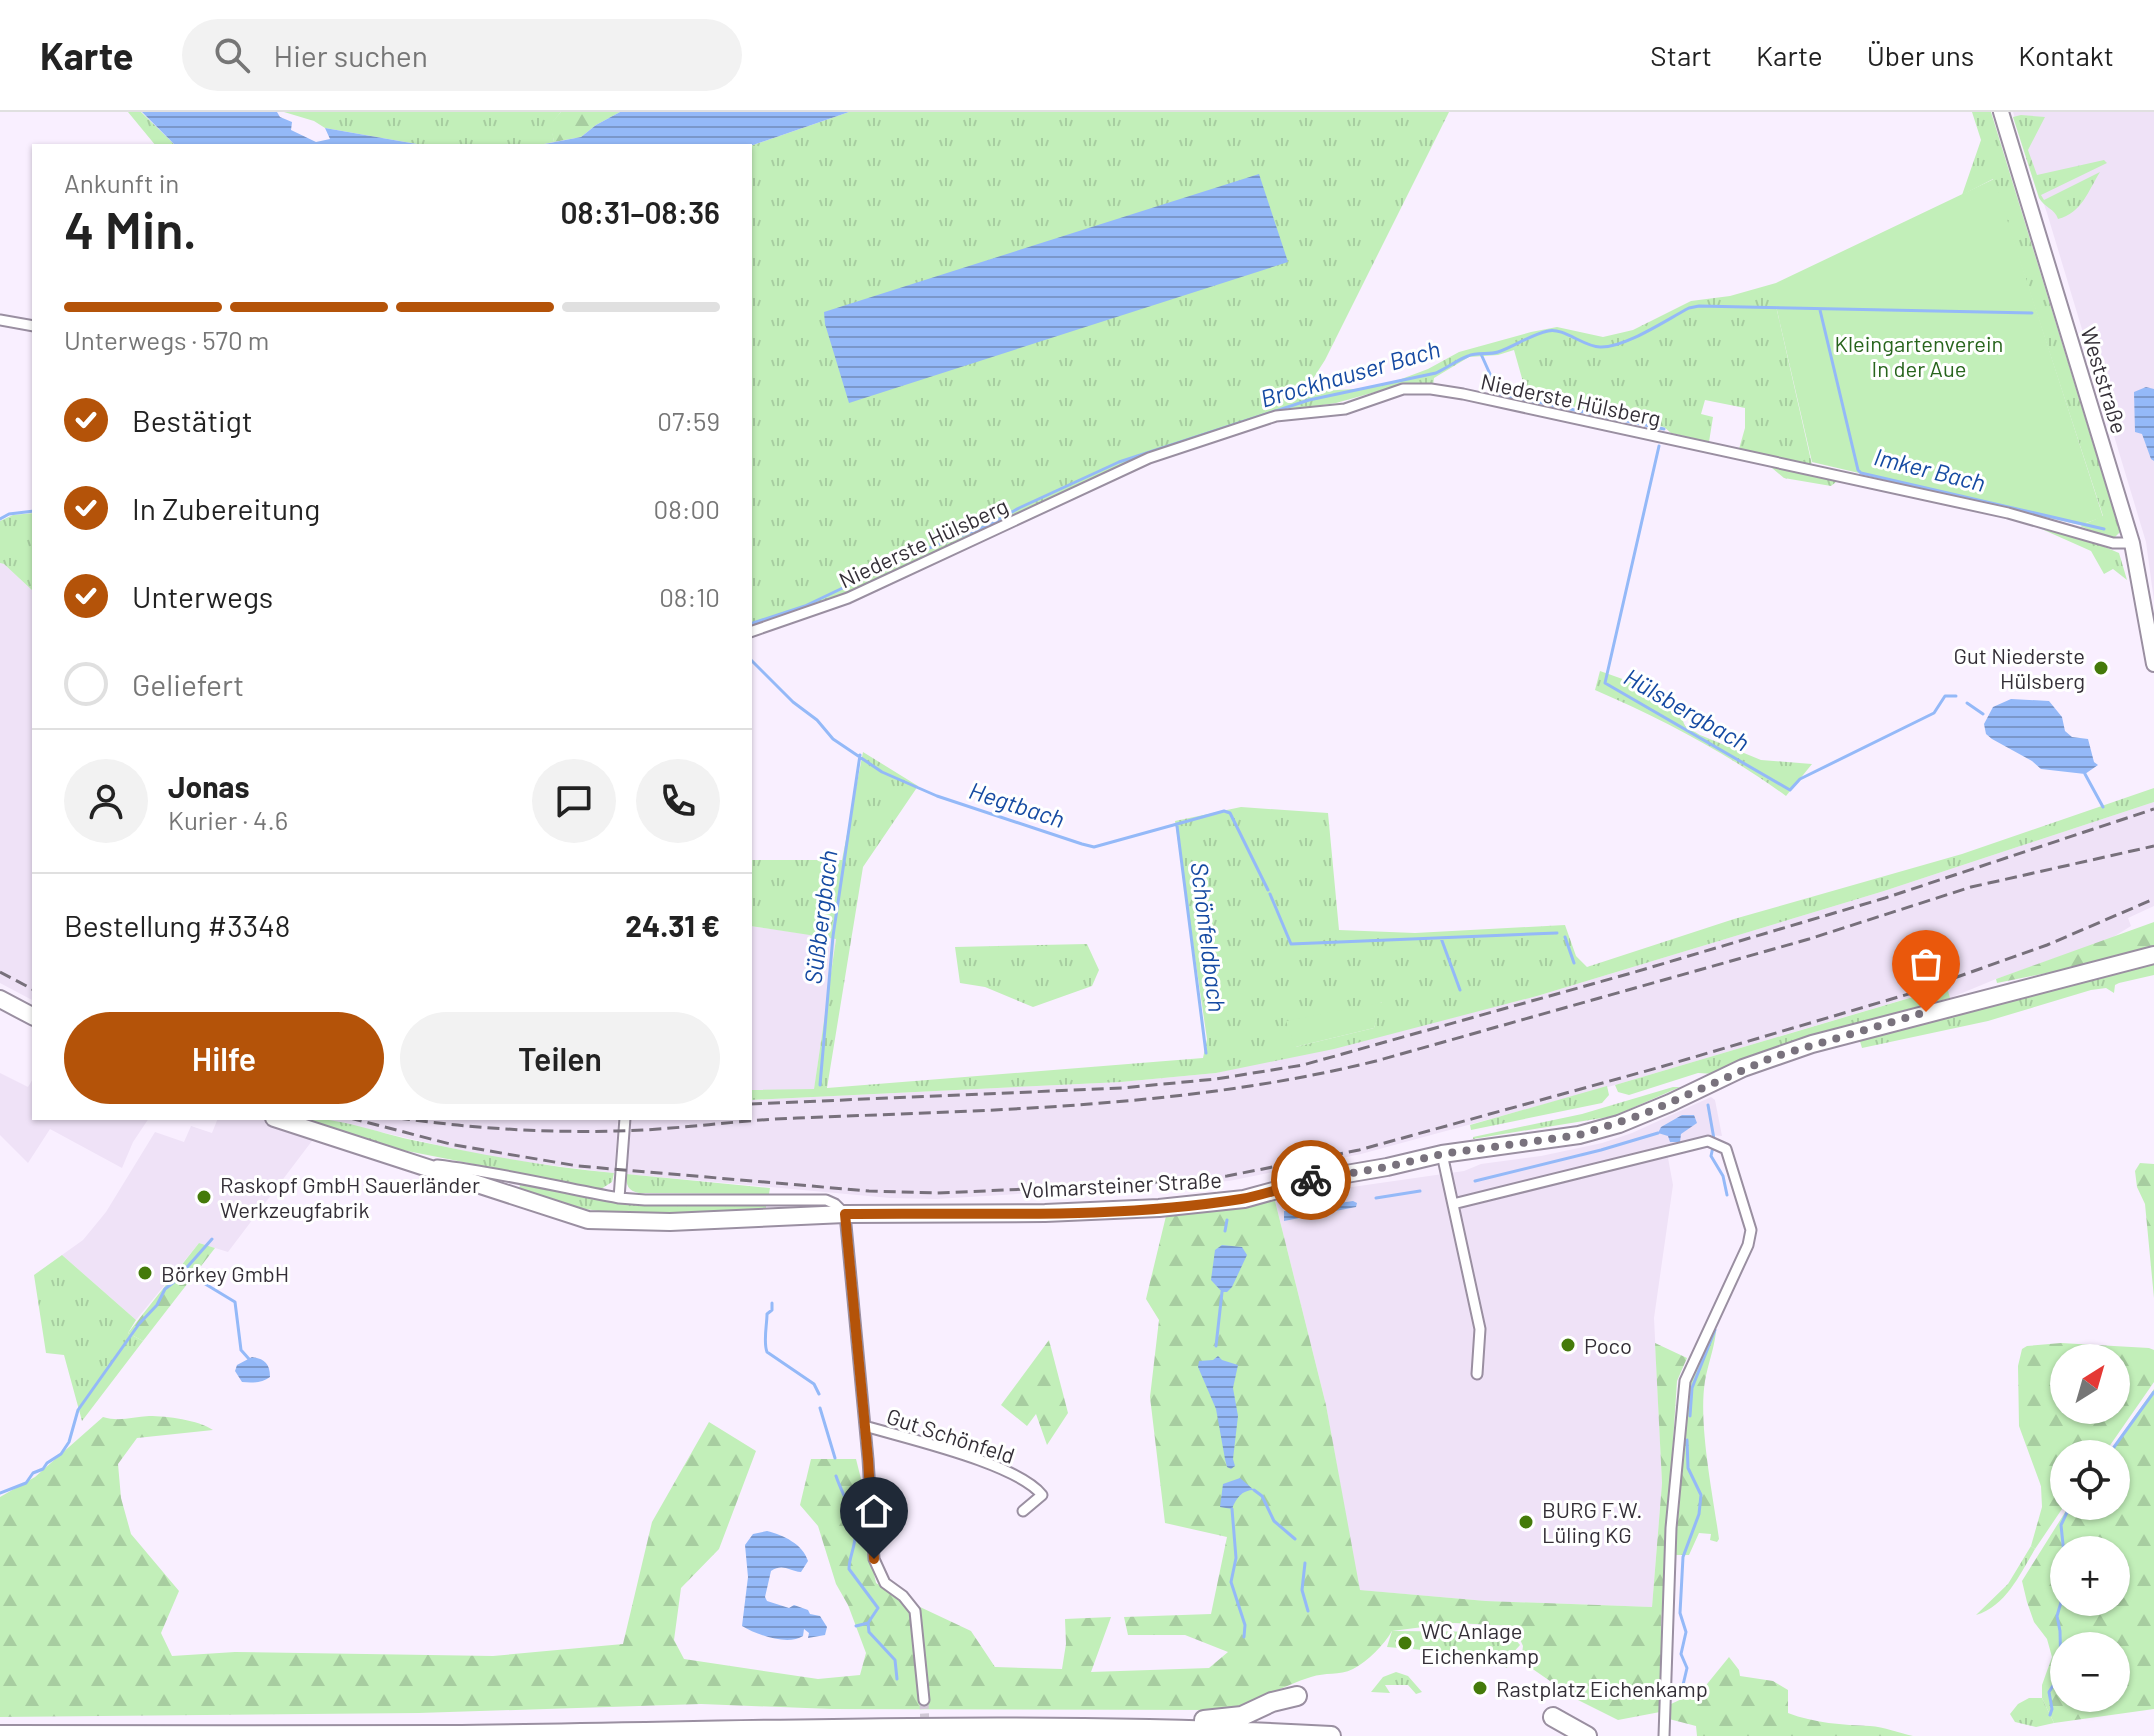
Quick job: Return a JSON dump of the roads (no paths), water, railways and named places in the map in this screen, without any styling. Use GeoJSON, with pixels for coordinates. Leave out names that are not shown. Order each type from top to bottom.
{"type":"FeatureCollection","features":[{"type":"Feature","properties":{"kind":"highway"},"geometry":{"type":"LineString","coordinates":[[1140,1728],[1242,1716],[1272,1702],[1297,1696]]}},
{"type":"Feature","properties":{"kind":"highway"},"geometry":{"type":"LineString","coordinates":[[1553,1717],[1587,1736]]}},
{"type":"Feature","properties":{"kind":"highway"},"geometry":{"type":"LineString","coordinates":[[0,1735],[447,1735],[888,1728],[1140,1728],[1331,1736]]}},
{"type":"Feature","properties":{"kind":"main road","name":"Volmarsteiner Straße"},"geometry":{"type":"LineString","coordinates":[[280,1120],[588,1220],[670,1222],[845,1214],[1045,1213],[1173,1207],[1244,1199],[1317,1179],[1442,1154],[1579,1135],[1619,1124],[1743,1068],[1812,1044],[2154,955]]}},
{"type":"Feature","properties":{"kind":"main road"},"geometry":{"type":"LineString","coordinates":[[0,999],[32,1016]]}},
{"type":"Feature","properties":{"kind":"street","name":"Weststraße"},"geometry":{"type":"LineString","coordinates":[[2001,112],[2132,543],[2154,664]]}},
{"type":"Feature","properties":{"kind":"street"},"geometry":{"type":"LineString","coordinates":[[0,320],[32,326]]}},
{"type":"Feature","properties":{"kind":"street","name":"Niederste Hülsberg"},"geometry":{"type":"LineString","coordinates":[[752,631],[848,598],[1149,458],[1276,416],[1345,409],[1382,394],[1417,388],[1463,394],[1993,509],[2113,543],[2132,543]]}},
{"type":"Feature","properties":{"kind":"street"},"geometry":{"type":"LineString","coordinates":[[619,1198],[625,1120]]}},
{"type":"Feature","properties":{"kind":"street"},"geometry":{"type":"LineString","coordinates":[[1453,1204],[1708,1141],[1726,1149],[1751,1230],[1748,1245],[1685,1381],[1671,1528],[1664,1736]]}},
{"type":"Feature","properties":{"kind":"street"},"geometry":{"type":"LineString","coordinates":[[1442,1154],[1480,1329],[1477,1374]]}},
{"type":"Feature","properties":{"kind":"street","name":"Volmarsteiner Straße"},"geometry":{"type":"LineString","coordinates":[[411,1162],[474,1169],[619,1198],[826,1200],[845,1214]]}},
{"type":"Feature","properties":{"kind":"street"},"geometry":{"type":"LineString","coordinates":[[845,1214],[874,1559],[885,1583],[903,1596],[915,1611],[924,1700]]}},
{"type":"Feature","properties":{"kind":"street","name":"Gut Schönfeld"},"geometry":{"type":"LineString","coordinates":[[865,1426],[1018,1476],[1042,1495],[1023,1511]]}},
{"type":"Feature","properties":{"kind":"water"},"geometry":{"type":"Polygon","coordinates":[[[142,112],[277,112],[280,117],[292,122],[291,130],[316,142],[330,139],[325,128],[417,144],[174,144],[142,112]]]}},
{"type":"Feature","properties":{"kind":"water"},"geometry":{"type":"Polygon","coordinates":[[[620,112],[849,112],[752,145],[544,144],[581,137],[620,112]]]}},
{"type":"Feature","properties":{"kind":"water"},"geometry":{"type":"Polygon","coordinates":[[[1259,174],[1288,262],[849,403],[824,312],[1259,174]]]}},
{"type":"Feature","properties":{"kind":"water"},"geometry":{"type":"Polygon","coordinates":[[[2146,387],[2154,389],[2154,461],[2142,434],[2135,432],[2134,392],[2146,387]]]}},
{"type":"Feature","properties":{"kind":"water"},"geometry":{"type":"Polygon","coordinates":[[[2011,699],[2049,701],[2062,717],[2065,731],[2072,737],[2088,739],[2094,762],[2098,765],[2085,774],[2041,769],[1992,739],[1986,734],[1984,724],[1993,707],[2011,699]]]}},
{"type":"Feature","properties":{"kind":"water"},"geometry":{"type":"Polygon","coordinates":[[[1682,1115],[1694,1115],[1697,1123],[1681,1134],[1680,1142],[1670,1142],[1668,1136],[1658,1133],[1661,1127],[1682,1115]]]}},
{"type":"Feature","properties":{"kind":"water"},"geometry":{"type":"Polygon","coordinates":[[[1353,1201],[1357,1203],[1356,1207],[1284,1221],[1284,1211],[1353,1201]]]}},
{"type":"Feature","properties":{"kind":"water"},"geometry":{"type":"Polygon","coordinates":[[[1222,1245],[1242,1247],[1247,1255],[1227,1292],[1222,1292],[1211,1280],[1215,1250],[1222,1245]]]}},
{"type":"Feature","properties":{"kind":"water"},"geometry":{"type":"Polygon","coordinates":[[[1218,1356],[1238,1365],[1233,1388],[1238,1416],[1233,1459],[1235,1466],[1231,1469],[1227,1467],[1225,1459],[1216,1409],[1198,1367],[1199,1361],[1213,1360],[1218,1356]]]}},
{"type":"Feature","properties":{"kind":"water"},"geometry":{"type":"Polygon","coordinates":[[[252,1357],[266,1362],[270,1377],[257,1382],[242,1382],[235,1371],[237,1365],[252,1357]]]}},
{"type":"Feature","properties":{"kind":"water"},"geometry":{"type":"Polygon","coordinates":[[[1240,1478],[1254,1490],[1240,1495],[1232,1509],[1220,1507],[1223,1484],[1240,1478]]]}},
{"type":"Feature","properties":{"kind":"water"},"geometry":{"type":"Polygon","coordinates":[[[767,1531],[797,1545],[808,1561],[801,1572],[783,1568],[771,1571],[765,1597],[767,1601],[789,1608],[794,1605],[820,1616],[827,1627],[825,1635],[808,1638],[809,1633],[804,1629],[803,1636],[797,1639],[781,1640],[742,1626],[748,1577],[745,1545],[753,1534],[767,1531]]]}},
{"type":"Feature","properties":{"kind":"waterway","name":"Brockhauser Bach"},"geometry":{"type":"LineString","coordinates":[[752,623],[805,606],[916,553],[989,525],[1119,462],[1309,400],[1436,373],[1468,356],[1498,352],[1548,331],[1560,332],[1594,346],[1610,346],[1699,306],[2032,313]]}},
{"type":"Feature","properties":{"kind":"waterway","name":"Imker Bach"},"geometry":{"type":"LineString","coordinates":[[1820,310],[1861,473],[2104,529]]}},
{"type":"Feature","properties":{"kind":"waterway","name":"Hülsbergbach"},"geometry":{"type":"LineString","coordinates":[[1481,354],[1499,394],[1664,429]]}},
{"type":"Feature","properties":{"kind":"waterway","name":"Hülsbergbach"},"geometry":{"type":"LineString","coordinates":[[1659,446],[1605,683],[1790,790],[1800,779],[1934,713],[1945,696],[1956,696]]}},
{"type":"Feature","properties":{"kind":"waterway"},"geometry":{"type":"LineString","coordinates":[[0,519],[9,514],[32,511]]}},
{"type":"Feature","properties":{"kind":"waterway","name":"Hegtbach"},"geometry":{"type":"LineString","coordinates":[[752,661],[793,702],[817,720],[833,739],[882,772],[937,796],[1082,844],[1094,847],[1224,811],[1230,813],[1268,890]]}},
{"type":"Feature","properties":{"kind":"waterway","name":"Hülsbergbach"},"geometry":{"type":"LineString","coordinates":[[1967,703],[1983,714]]}},
{"type":"Feature","properties":{"kind":"waterway","name":"Süßbergbach"},"geometry":{"type":"LineString","coordinates":[[820,1085],[833,936],[860,755]]}},
{"type":"Feature","properties":{"kind":"waterway","name":"Hülsbergbach"},"geometry":{"type":"LineString","coordinates":[[2085,774],[2103,807]]}},
{"type":"Feature","properties":{"kind":"waterway","name":"Schönfeldbach"},"geometry":{"type":"LineString","coordinates":[[1177,826],[1206,1053]]}},
{"type":"Feature","properties":{"kind":"waterway","name":"Hegtbach"},"geometry":{"type":"LineString","coordinates":[[1270,894],[1291,944],[1557,933]]}},
{"type":"Feature","properties":{"kind":"waterway","name":"Hegtbach"},"geometry":{"type":"LineString","coordinates":[[1565,937],[1574,963]]}},
{"type":"Feature","properties":{"kind":"waterway"},"geometry":{"type":"LineString","coordinates":[[1441,938],[1460,990]]}},
{"type":"Feature","properties":{"kind":"waterway","name":"Hegtbach"},"geometry":{"type":"LineString","coordinates":[[1708,1105],[1714,1139]]}},
{"type":"Feature","properties":{"kind":"waterway"},"geometry":{"type":"LineString","coordinates":[[1475,1181],[1658,1133]]}},
{"type":"Feature","properties":{"kind":"waterway","name":"Hegtbach"},"geometry":{"type":"LineString","coordinates":[[1713,1147],[1711,1156],[1723,1176],[1727,1195]]}},
{"type":"Feature","properties":{"kind":"waterway"},"geometry":{"type":"LineString","coordinates":[[1376,1198],[1420,1191]]}},
{"type":"Feature","properties":{"kind":"waterway","name":"Schönfeldbach"},"geometry":{"type":"LineString","coordinates":[[1225,1231],[1227,1220]]}},
{"type":"Feature","properties":{"kind":"waterway"},"geometry":{"type":"LineString","coordinates":[[0,1493],[26,1483],[33,1473],[61,1454],[69,1442],[78,1410],[139,1324],[157,1305],[165,1289],[212,1239]]}},
{"type":"Feature","properties":{"kind":"waterway"},"geometry":{"type":"LineString","coordinates":[[185,1267],[197,1279],[235,1302],[241,1350],[249,1359]]}},
{"type":"Feature","properties":{"kind":"waterway","name":"Schönfeldbach"},"geometry":{"type":"LineString","coordinates":[[1216,1346],[1222,1292]]}},
{"type":"Feature","properties":{"kind":"waterway","name":"Süßbergbach"},"geometry":{"type":"LineString","coordinates":[[772,1303],[772,1310],[767,1314],[767,1352],[814,1384],[819,1394]]}},
{"type":"Feature","properties":{"kind":"waterway","name":"Hegtbach"},"geometry":{"type":"LineString","coordinates":[[1690,1416],[1692,1388],[1715,1330]]}},
{"type":"Feature","properties":{"kind":"waterway"},"geometry":{"type":"LineString","coordinates":[[2119,1440],[2154,1392]]}},
{"type":"Feature","properties":{"kind":"waterway"},"geometry":{"type":"LineString","coordinates":[[820,1408],[835,1458]]}},
{"type":"Feature","properties":{"kind":"waterway","name":"Hegtbach"},"geometry":{"type":"LineString","coordinates":[[1683,1685],[1687,1668],[1681,1654],[1686,1632],[1680,1613],[1683,1557],[1699,1514],[1701,1495],[1688,1468],[1687,1440]]}},
{"type":"Feature","properties":{"kind":"waterway"},"geometry":{"type":"LineString","coordinates":[[836,1476],[854,1523],[855,1540],[849,1569],[878,1608],[868,1623],[869,1632],[895,1660],[897,1679]]}},
{"type":"Feature","properties":{"kind":"waterway"},"geometry":{"type":"LineString","coordinates":[[1254,1490],[1262,1496],[1274,1521],[1295,1539]]}},
{"type":"Feature","properties":{"kind":"waterway","name":"Schönfeldbach"},"geometry":{"type":"LineString","coordinates":[[1232,1509],[1236,1558],[1231,1582],[1245,1625],[1244,1637]]}},
{"type":"Feature","properties":{"kind":"waterway"},"geometry":{"type":"LineString","coordinates":[[2062,1536],[2063,1520]]}},
{"type":"Feature","properties":{"kind":"waterway"},"geometry":{"type":"LineString","coordinates":[[1305,1563],[1302,1590],[1308,1611]]}},
{"type":"Feature","properties":{"kind":"waterway"},"geometry":{"type":"LineString","coordinates":[[2050,1715],[2049,1692],[2061,1673],[2057,1616]]}},
{"type":"Feature","properties":{"kind":"waterway"},"geometry":{"type":"LineString","coordinates":[[856,1626],[868,1623]]}},
{"type":"Feature","properties":{"kind":"tunnel"},"geometry":{"type":"LineString","coordinates":[[924,1700],[925,1729]]}},
{"type":"Feature","properties":{"kind":"railway"},"geometry":{"type":"LineString","coordinates":[[752,1104],[1122,1088],[1216,1079],[1303,1065],[1885,898],[2154,809]]}},
{"type":"Feature","properties":{"kind":"railway"},"geometry":{"type":"LineString","coordinates":[[416,1120],[533,1130],[639,1130],[774,1119],[1016,1109],[1233,1089],[1376,1061],[1809,939],[1971,887],[2154,846]]}},
{"type":"Feature","properties":{"kind":"railway"},"geometry":{"type":"LineString","coordinates":[[358,1120],[454,1145],[578,1166],[869,1191],[936,1193],[1123,1185],[1227,1176],[1359,1150],[1657,1068],[1912,993],[2047,945],[2154,899]]}},
{"type":"Feature","properties":{"kind":"railway"},"geometry":{"type":"LineString","coordinates":[[0,972],[32,989]]}},
{"type":"Feature","properties":{"kind":"place","name":"Gut Niederste Hülsberg"},"geometry":{"type":"Point","coordinates":[2101,668]}},
{"type":"Feature","properties":{"kind":"place","name":"Raskopf GmbH Sauerländer Werkzeugfabrik"},"geometry":{"type":"Point","coordinates":[204,1197]}},
{"type":"Feature","properties":{"kind":"place","name":"Börkey GmbH"},"geometry":{"type":"Point","coordinates":[145,1273]}},
{"type":"Feature","properties":{"kind":"place","name":"Poco"},"geometry":{"type":"Point","coordinates":[1568,1345]}},
{"type":"Feature","properties":{"kind":"place","name":"BURG F.W. Lüling KG"},"geometry":{"type":"Point","coordinates":[1526,1522]}},
{"type":"Feature","properties":{"kind":"place","name":"WC Anlage Eichenkamp"},"geometry":{"type":"Point","coordinates":[1405,1643]}},
{"type":"Feature","properties":{"kind":"place","name":"Rastplatz Eichenkamp"},"geometry":{"type":"Point","coordinates":[1480,1688]}},
{"type":"Feature","properties":{"kind":"park label","name":"Kleingartenverein In der Aue"},"geometry":{"type":"Point","coordinates":[1919,356]}}]}
